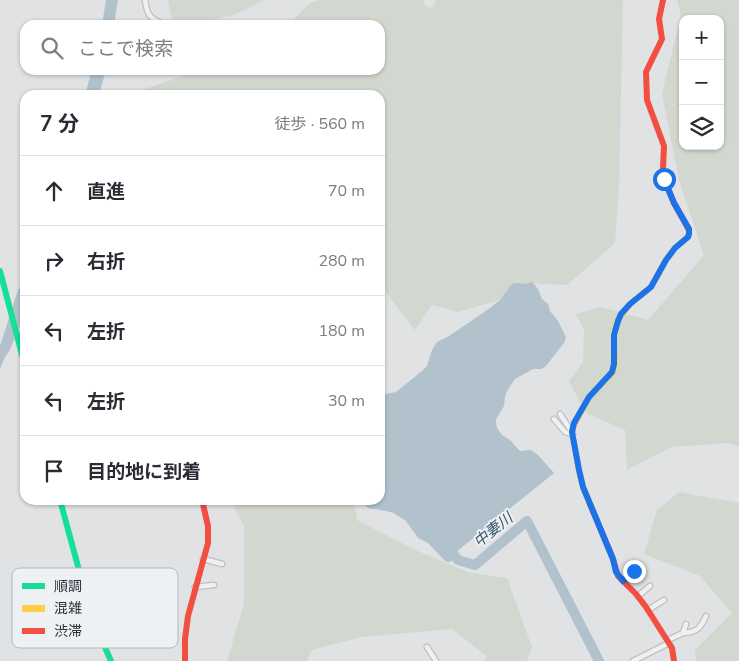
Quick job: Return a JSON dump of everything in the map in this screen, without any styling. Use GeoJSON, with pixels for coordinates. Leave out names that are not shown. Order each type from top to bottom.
{"type":"FeatureCollection","features":[{"type":"Feature","properties":{"kind":"street"},"geometry":{"type":"LineString","coordinates":[[145,0],[147,13],[155,20]]}},
{"type":"Feature","properties":{"kind":"street"},"geometry":{"type":"LineString","coordinates":[[572,434],[574,423],[589,397],[612,372],[614,364],[614,335],[621,314],[651,287],[666,260],[689,234],[689,229],[671,197],[664,179],[664,146],[647,100],[646,72],[662,39],[659,19],[663,0]]}},
{"type":"Feature","properties":{"kind":"street"},"geometry":{"type":"LineString","coordinates":[[1,276],[20,342]]}},
{"type":"Feature","properties":{"kind":"street"},"geometry":{"type":"LineString","coordinates":[[560,414],[572,434],[583,487],[613,559],[616,572],[648,610],[672,648],[674,661]]}},
{"type":"Feature","properties":{"kind":"street"},"geometry":{"type":"LineString","coordinates":[[554,419],[565,432],[572,434]]}},
{"type":"Feature","properties":{"kind":"street"},"geometry":{"type":"LineString","coordinates":[[61,505],[78,568]]}},
{"type":"Feature","properties":{"kind":"street"},"geometry":{"type":"LineString","coordinates":[[185,661],[185,632],[195,587],[208,545],[208,524],[203,505]]}},
{"type":"Feature","properties":{"kind":"street"},"geometry":{"type":"LineString","coordinates":[[204,559],[222,564]]}},
{"type":"Feature","properties":{"kind":"street"},"geometry":{"type":"LineString","coordinates":[[623,581],[634,571]]}},
{"type":"Feature","properties":{"kind":"street"},"geometry":{"type":"LineString","coordinates":[[195,587],[214,585]]}},
{"type":"Feature","properties":{"kind":"street"},"geometry":{"type":"LineString","coordinates":[[638,596],[650,586]]}},
{"type":"Feature","properties":{"kind":"street"},"geometry":{"type":"LineString","coordinates":[[648,610],[664,600]]}},
{"type":"Feature","properties":{"kind":"street"},"geometry":{"type":"LineString","coordinates":[[633,661],[683,633],[694,632],[702,625],[706,616]]}},
{"type":"Feature","properties":{"kind":"street"},"geometry":{"type":"LineString","coordinates":[[683,633],[686,624]]}},
{"type":"Feature","properties":{"kind":"street"},"geometry":{"type":"LineString","coordinates":[[427,647],[436,661]]}},
{"type":"Feature","properties":{"kind":"street"},"geometry":{"type":"LineString","coordinates":[[105,648],[111,661]]}},
{"type":"Feature","properties":{"kind":"shaded area"},"geometry":{"type":"Polygon","coordinates":[[[106,0],[118,0],[115,20],[103,20],[106,0]]]}},
{"type":"Feature","properties":{"kind":"shaded area"},"geometry":{"type":"Polygon","coordinates":[[[168,0],[264,0],[236,14],[213,20],[172,20],[168,0]]]}},
{"type":"Feature","properties":{"kind":"shaded area"},"geometry":{"type":"Polygon","coordinates":[[[320,0],[423,0],[425,5],[431,8],[436,2],[435,0],[623,0],[619,185],[615,243],[567,285],[518,283],[500,300],[458,312],[432,305],[415,330],[385,291],[385,90],[142,90],[186,75],[385,75],[385,20],[293,20],[310,3],[320,0]]]}},
{"type":"Feature","properties":{"kind":"shaded area"},"geometry":{"type":"Polygon","coordinates":[[[677,0],[739,0],[739,447],[728,443],[671,447],[627,470],[625,430],[586,413],[569,381],[583,362],[584,330],[576,314],[601,307],[648,320],[704,255],[679,180],[662,94],[679,23],[679,150],[724,150],[724,15],[681,15],[677,0]]]}},
{"type":"Feature","properties":{"kind":"shaded area"},"geometry":{"type":"Polygon","coordinates":[[[91,75],[105,75],[100,90],[86,90],[91,75]]]}},
{"type":"Feature","properties":{"kind":"shaded area"},"geometry":{"type":"Polygon","coordinates":[[[532,282],[538,289],[542,299],[548,304],[550,311],[558,321],[566,337],[564,343],[545,367],[533,369],[515,379],[508,389],[504,406],[496,419],[496,423],[502,435],[520,451],[530,450],[537,454],[554,473],[456,552],[452,561],[446,562],[428,543],[418,538],[406,521],[394,513],[368,508],[365,505],[385,505],[385,394],[396,392],[427,366],[432,350],[437,342],[490,308],[500,300],[512,284],[532,282]]]}},
{"type":"Feature","properties":{"kind":"shaded area"},"geometry":{"type":"Polygon","coordinates":[[[20,286],[20,325],[0,369],[0,346],[20,286]]]}},
{"type":"Feature","properties":{"kind":"shaded area"},"geometry":{"type":"Polygon","coordinates":[[[679,492],[739,503],[739,661],[696,661],[695,650],[732,613],[700,576],[644,554],[657,510],[679,492]]]}},
{"type":"Feature","properties":{"kind":"shaded area"},"geometry":{"type":"Polygon","coordinates":[[[233,505],[355,505],[357,520],[415,550],[470,573],[507,578],[532,647],[527,661],[484,661],[487,656],[452,629],[361,637],[312,650],[307,661],[227,661],[244,604],[244,526],[233,505]]]}},
{"type":"Feature","properties":{"kind":"waterway","name":"中妻川"},"geometry":{"type":"LineString","coordinates":[[447,546],[458,560],[475,565],[527,521],[599,661]]}},
{"type":"Feature","properties":{"kind":"traffic: fast"},"geometry":{"type":"LineString","coordinates":[[0,271],[20,347]]}},
{"type":"Feature","properties":{"kind":"traffic: fast"},"geometry":{"type":"LineString","coordinates":[[61,505],[78,568]]}},
{"type":"Feature","properties":{"kind":"traffic: fast"},"geometry":{"type":"LineString","coordinates":[[105,648],[111,661]]}},
{"type":"Feature","properties":{"kind":"traffic: slow"},"geometry":{"type":"LineString","coordinates":[[590,504],[579,470],[572,432],[575,423],[589,397],[613,372],[615,364],[614,335],[617,321],[630,304],[651,287],[666,260],[675,248],[688,237],[689,230]]}},
{"type":"Feature","properties":{"kind":"traffic: jam"},"geometry":{"type":"LineString","coordinates":[[663,0],[659,19],[662,39],[646,72],[647,100],[664,146],[664,179],[674,203],[689,230]]}},
{"type":"Feature","properties":{"kind":"traffic: jam"},"geometry":{"type":"LineString","coordinates":[[590,504],[613,559],[618,576],[646,607],[672,648],[674,661]]}},
{"type":"Feature","properties":{"kind":"traffic: jam"},"geometry":{"type":"LineString","coordinates":[[185,661],[188,616],[208,543],[208,526],[203,505]]}},
{"type":"Feature","properties":{"kind":"route"},"geometry":{"type":"LineString","coordinates":[[634,571],[623,581],[616,572],[613,559],[583,487],[572,432],[574,423],[589,397],[612,372],[614,364],[614,335],[621,314],[651,287],[666,260],[675,248],[688,237],[689,229],[668,192],[664,179]]}}]}
